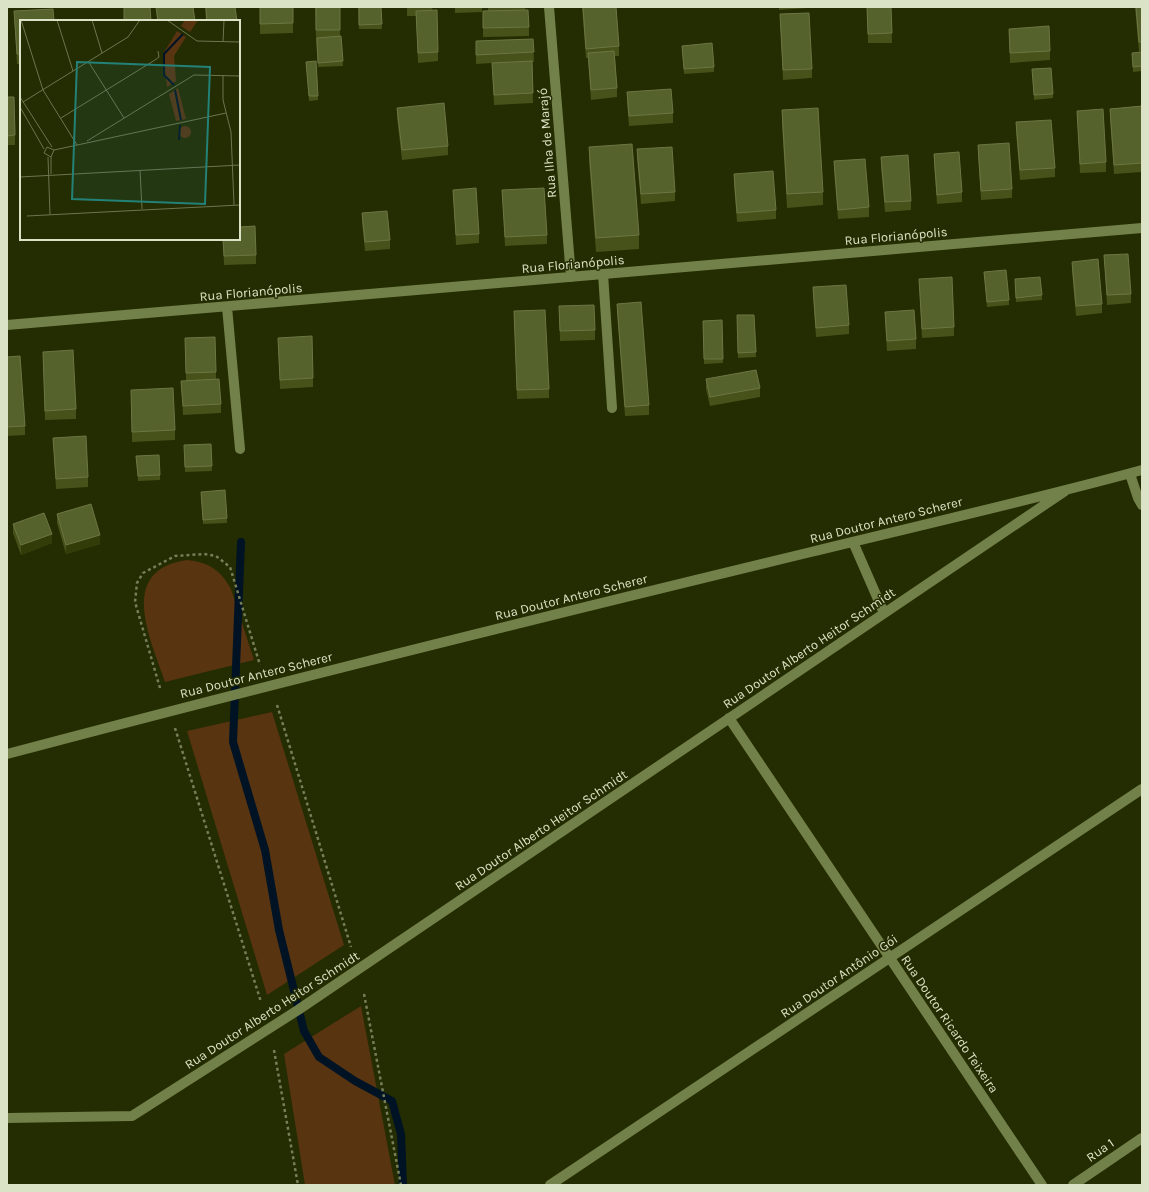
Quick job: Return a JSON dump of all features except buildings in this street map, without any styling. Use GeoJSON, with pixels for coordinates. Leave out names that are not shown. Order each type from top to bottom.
{"type":"FeatureCollection","features":[{"type":"Feature","properties":{"kind":"street","name":"Rua Ilha de Marajó"},"geometry":{"type":"LineString","coordinates":[[549,7],[571,277]]}},
{"type":"Feature","properties":{"kind":"street","name":"Rua Florianópolis"},"geometry":{"type":"LineString","coordinates":[[7,326],[1142,228]]}},
{"type":"Feature","properties":{"kind":"street"},"geometry":{"type":"LineString","coordinates":[[603,274],[612,408]]}},
{"type":"Feature","properties":{"kind":"street"},"geometry":{"type":"LineString","coordinates":[[227,307],[240,449]]}},
{"type":"Feature","properties":{"kind":"street","name":"Rua Doutor Antero Scherer"},"geometry":{"type":"LineString","coordinates":[[7,754],[218,698],[1065,491],[1142,470]]}},
{"type":"Feature","properties":{"kind":"street"},"geometry":{"type":"LineString","coordinates":[[1130,474],[1138,498],[1142,505]]}},
{"type":"Feature","properties":{"kind":"street","name":"Rua Doutor Alberto Heitor Schmidt"},"geometry":{"type":"LineString","coordinates":[[7,1118],[132,1116],[298,1010],[1065,491]]}},
{"type":"Feature","properties":{"kind":"street"},"geometry":{"type":"LineString","coordinates":[[852,542],[884,613]]}},
{"type":"Feature","properties":{"kind":"street","name":"Rua Doutor Ricardo Teixeira"},"geometry":{"type":"LineString","coordinates":[[729,718],[1042,1185]]}},
{"type":"Feature","properties":{"kind":"street","name":"Rua Doutor Antônio Gói"},"geometry":{"type":"LineString","coordinates":[[550,1185],[1142,789]]}},
{"type":"Feature","properties":{"kind":"street","name":"Rua 1"},"geometry":{"type":"LineString","coordinates":[[1073,1185],[1142,1138]]}},
{"type":"Feature","properties":{"kind":"path"},"geometry":{"type":"LineString","coordinates":[[160,688],[135,602],[137,583],[143,573],[175,556],[204,554],[216,556],[230,567],[260,665]]}},
{"type":"Feature","properties":{"kind":"path"},"geometry":{"type":"LineString","coordinates":[[277,705],[351,947]]}},
{"type":"Feature","properties":{"kind":"path"},"geometry":{"type":"LineString","coordinates":[[175,728],[261,1002]]}},
{"type":"Feature","properties":{"kind":"path"},"geometry":{"type":"LineString","coordinates":[[364,994],[401,1185]]}},
{"type":"Feature","properties":{"kind":"path"},"geometry":{"type":"LineString","coordinates":[[274,1050],[298,1185]]}},
{"type":"Feature","properties":{"kind":"shaded area"},"geometry":{"type":"Polygon","coordinates":[[[187,560],[208,565],[218,572],[227,582],[231,589],[254,660],[165,682],[147,628],[144,609],[145,592],[152,577],[165,566],[187,560]]]}},
{"type":"Feature","properties":{"kind":"shaded area"},"geometry":{"type":"Polygon","coordinates":[[[272,712],[344,945],[267,995],[187,731],[272,712]]]}},
{"type":"Feature","properties":{"kind":"shaded area"},"geometry":{"type":"Polygon","coordinates":[[[361,1006],[395,1185],[305,1185],[284,1054],[361,1006]]]}},
{"type":"Feature","properties":{"kind":"waterway"},"geometry":{"type":"LineString","coordinates":[[241,542],[233,742],[265,850],[279,930],[304,1031],[319,1057],[355,1081],[392,1101],[401,1134],[403,1185]]}}]}
